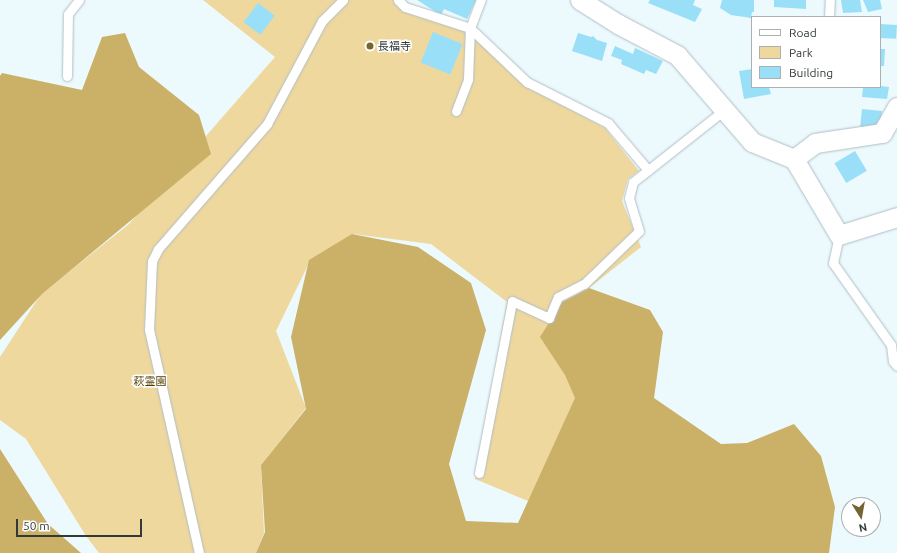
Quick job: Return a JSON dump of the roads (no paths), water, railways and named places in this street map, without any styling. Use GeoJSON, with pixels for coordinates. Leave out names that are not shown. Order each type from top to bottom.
{"type":"FeatureCollection","features":[{"type":"Feature","properties":{"kind":"street"},"geometry":{"type":"LineString","coordinates":[[580,0],[618,24],[677,55],[723,111],[752,142],[794,159],[839,235],[897,217]]}},
{"type":"Feature","properties":{"kind":"street"},"geometry":{"type":"LineString","coordinates":[[794,159],[815,143],[882,133],[897,107]]}},
{"type":"Feature","properties":{"kind":"lane"},"geometry":{"type":"LineString","coordinates":[[67,76],[68,14],[79,0]]}},
{"type":"Feature","properties":{"kind":"lane"},"geometry":{"type":"LineString","coordinates":[[199,553],[149,330],[152,261],[158,249],[268,124],[322,21],[343,0]]}},
{"type":"Feature","properties":{"kind":"lane"},"geometry":{"type":"LineString","coordinates":[[398,0],[405,7],[470,28],[527,82],[608,123],[648,170]]}},
{"type":"Feature","properties":{"kind":"lane"},"geometry":{"type":"LineString","coordinates":[[456,111],[468,79],[470,28],[481,0]]}},
{"type":"Feature","properties":{"kind":"lane"},"geometry":{"type":"LineString","coordinates":[[829,16],[830,0]]}},
{"type":"Feature","properties":{"kind":"lane"},"geometry":{"type":"LineString","coordinates":[[479,473],[512,301],[549,318],[558,297],[584,284],[639,231],[629,198],[633,182],[723,111]]}},
{"type":"Feature","properties":{"kind":"lane"},"geometry":{"type":"LineString","coordinates":[[839,235],[833,263],[891,345],[893,361],[897,366]]}},
{"type":"Feature","properties":{"kind":"place","name":"長福寺"},"geometry":{"type":"Point","coordinates":[370,46]}},
{"type":"Feature","properties":{"kind":"park label","name":"萩霊園"},"geometry":{"type":"Point","coordinates":[150,381]}}]}
